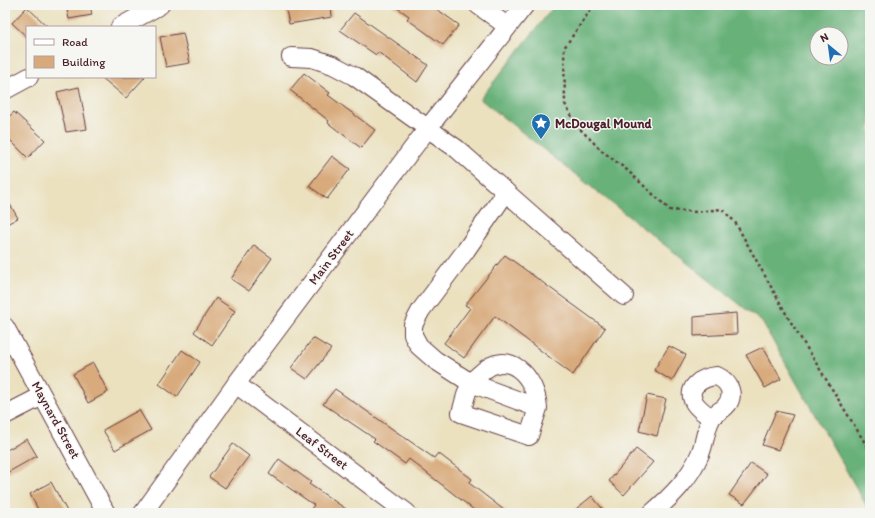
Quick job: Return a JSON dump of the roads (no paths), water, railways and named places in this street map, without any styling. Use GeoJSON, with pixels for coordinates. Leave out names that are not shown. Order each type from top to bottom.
{"type":"FeatureCollection","features":[{"type":"Feature","properties":{"kind":"street"},"geometry":{"type":"LineString","coordinates":[[122,26],[160,5]]}},
{"type":"Feature","properties":{"kind":"street"},"geometry":{"type":"LineString","coordinates":[[478,5],[507,26]]}},
{"type":"Feature","properties":{"kind":"street","name":"Main Street"},"geometry":{"type":"LineString","coordinates":[[143,513],[236,384],[428,128],[525,5]]}},
{"type":"Feature","properties":{"kind":"street"},"geometry":{"type":"LineString","coordinates":[[291,57],[312,58],[334,65],[354,76],[428,128],[457,149],[624,296]]}},
{"type":"Feature","properties":{"kind":"street"},"geometry":{"type":"LineString","coordinates":[[5,90],[27,78]]}},
{"type":"Feature","properties":{"kind":"street"},"geometry":{"type":"LineString","coordinates":[[506,192],[466,250],[421,310],[413,325],[413,335],[419,346],[435,360],[470,383],[538,408]]}},
{"type":"Feature","properties":{"kind":"street","name":"Maynard Street"},"geometry":{"type":"LineString","coordinates":[[5,327],[106,513]]}},
{"type":"Feature","properties":{"kind":"street"},"geometry":{"type":"LineString","coordinates":[[497,363],[510,363],[522,371],[531,382],[537,394],[538,408],[530,436],[461,412],[470,383],[486,367],[497,363]]}},
{"type":"Feature","properties":{"kind":"street","name":"Leaf Street"},"geometry":{"type":"LineString","coordinates":[[236,384],[407,513]]}},
{"type":"Feature","properties":{"kind":"street"},"geometry":{"type":"LineString","coordinates":[[5,415],[42,396]]}},
{"type":"Feature","properties":{"kind":"street"},"geometry":{"type":"LineString","coordinates":[[652,513],[670,497],[688,477],[701,454],[711,418]]}},
{"type":"Feature","properties":{"kind":"place","name":"McDougal Mound"},"geometry":{"type":"Point","coordinates":[541,140]}}]}
